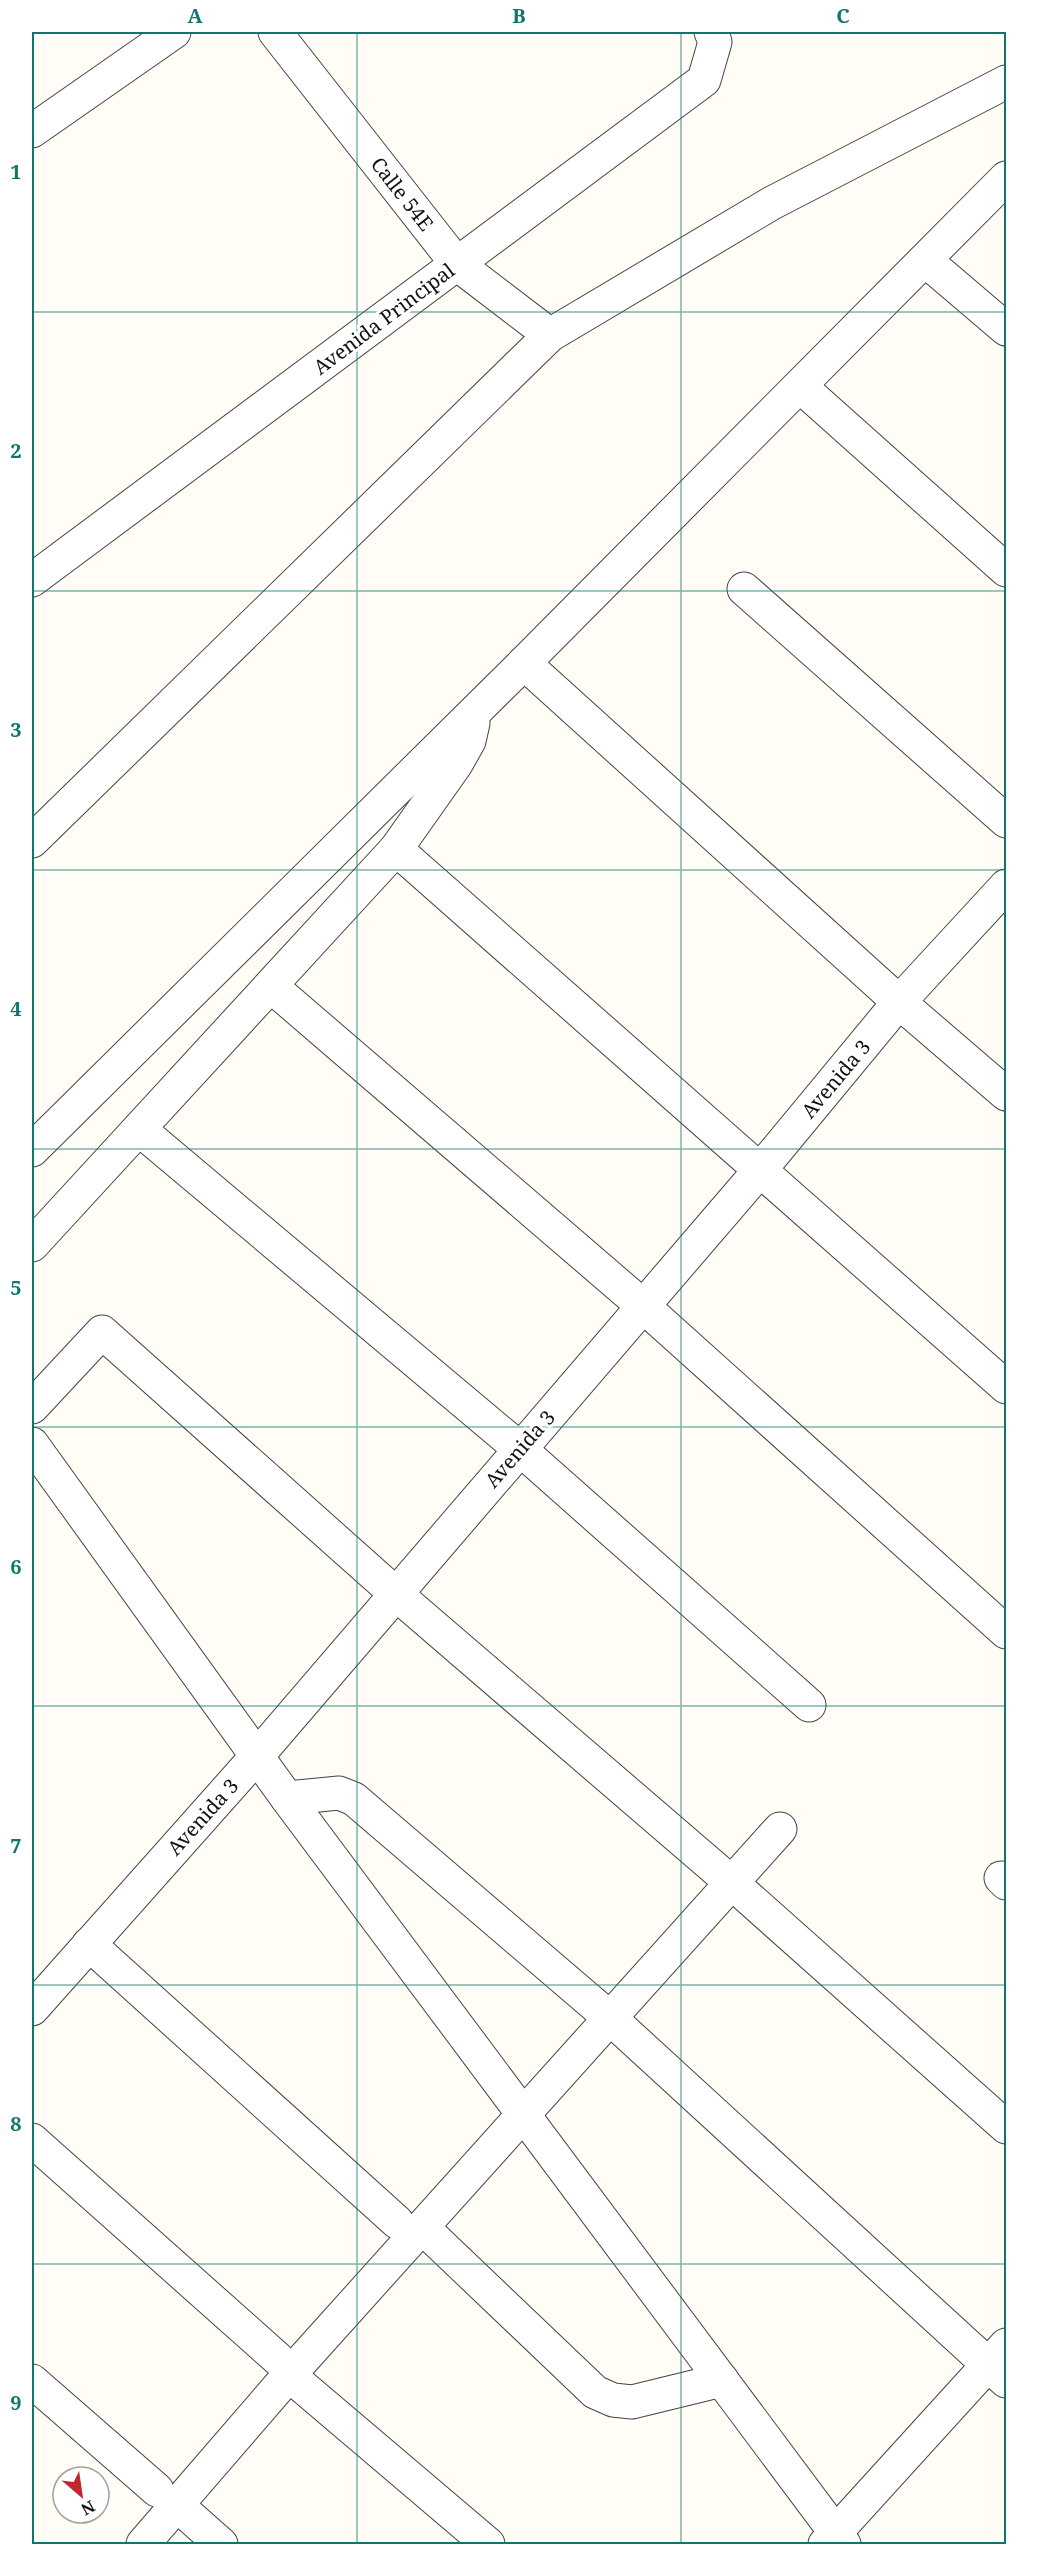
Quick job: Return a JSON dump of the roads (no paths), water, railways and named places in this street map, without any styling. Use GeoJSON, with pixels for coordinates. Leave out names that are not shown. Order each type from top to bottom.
{"type":"FeatureCollection","features":[{"type":"Feature","properties":{"kind":"street"},"geometry":{"type":"LineString","coordinates":[[32,131],[174,32]]}},
{"type":"Feature","properties":{"kind":"street","name":"Calle 54E"},"geometry":{"type":"LineString","coordinates":[[275,32],[458,264],[550,335]]}},
{"type":"Feature","properties":{"kind":"street","name":"Avenida Principal"},"geometry":{"type":"LineString","coordinates":[[32,580],[704,80],[713,37]]}},
{"type":"Feature","properties":{"kind":"street"},"geometry":{"type":"LineString","coordinates":[[32,840],[550,335],[772,203],[1006,82]]}},
{"type":"Feature","properties":{"kind":"street"},"geometry":{"type":"LineString","coordinates":[[32,1150],[475,712],[1006,178]]}},
{"type":"Feature","properties":{"kind":"street"},"geometry":{"type":"LineString","coordinates":[[925,260],[1006,328]]}},
{"type":"Feature","properties":{"kind":"street"},"geometry":{"type":"LineString","coordinates":[[800,386],[1006,570]]}},
{"type":"Feature","properties":{"kind":"street"},"geometry":{"type":"LineString","coordinates":[[744,589],[1006,821]]}},
{"type":"Feature","properties":{"kind":"street"},"geometry":{"type":"LineString","coordinates":[[524,663],[899,1002],[1006,1094]]}},
{"type":"Feature","properties":{"kind":"street"},"geometry":{"type":"LineString","coordinates":[[32,1245],[396,849],[456,764],[469,741],[475,712]]}},
{"type":"Feature","properties":{"kind":"street"},"geometry":{"type":"LineString","coordinates":[[396,849],[1006,1387]]}},
{"type":"Feature","properties":{"kind":"street","name":"Avenida 3"},"geometry":{"type":"LineString","coordinates":[[32,2009],[396,1594],[760,1170],[899,1002],[1006,886]]}},
{"type":"Feature","properties":{"kind":"street"},"geometry":{"type":"LineString","coordinates":[[271,987],[643,1306],[1006,1632]]}},
{"type":"Feature","properties":{"kind":"street"},"geometry":{"type":"LineString","coordinates":[[140,1129],[520,1449],[809,1705]]}},
{"type":"Feature","properties":{"kind":"street"},"geometry":{"type":"LineString","coordinates":[[32,1407],[102,1332],[396,1594],[732,1883],[1006,2127]]}},
{"type":"Feature","properties":{"kind":"street"},"geometry":{"type":"LineString","coordinates":[[32,1444],[256,1756],[287,1798],[524,2114],[722,2380],[835,2541],[1000,2364],[610,2019],[354,1799],[339,1792],[287,1798]]}},
{"type":"Feature","properties":{"kind":"street"},"geometry":{"type":"LineString","coordinates":[[143,2544],[167,2498],[410,2225],[524,2114],[780,1829]]}},
{"type":"Feature","properties":{"kind":"street"},"geometry":{"type":"LineString","coordinates":[[89,1944],[410,2225],[595,2392],[613,2400],[632,2402],[722,2380]]}},
{"type":"Feature","properties":{"kind":"street"},"geometry":{"type":"LineString","coordinates":[[32,2140],[284,2367],[488,2544]]}},
{"type":"Feature","properties":{"kind":"street"},"geometry":{"type":"LineString","coordinates":[[32,2380],[221,2544]]}}]}
